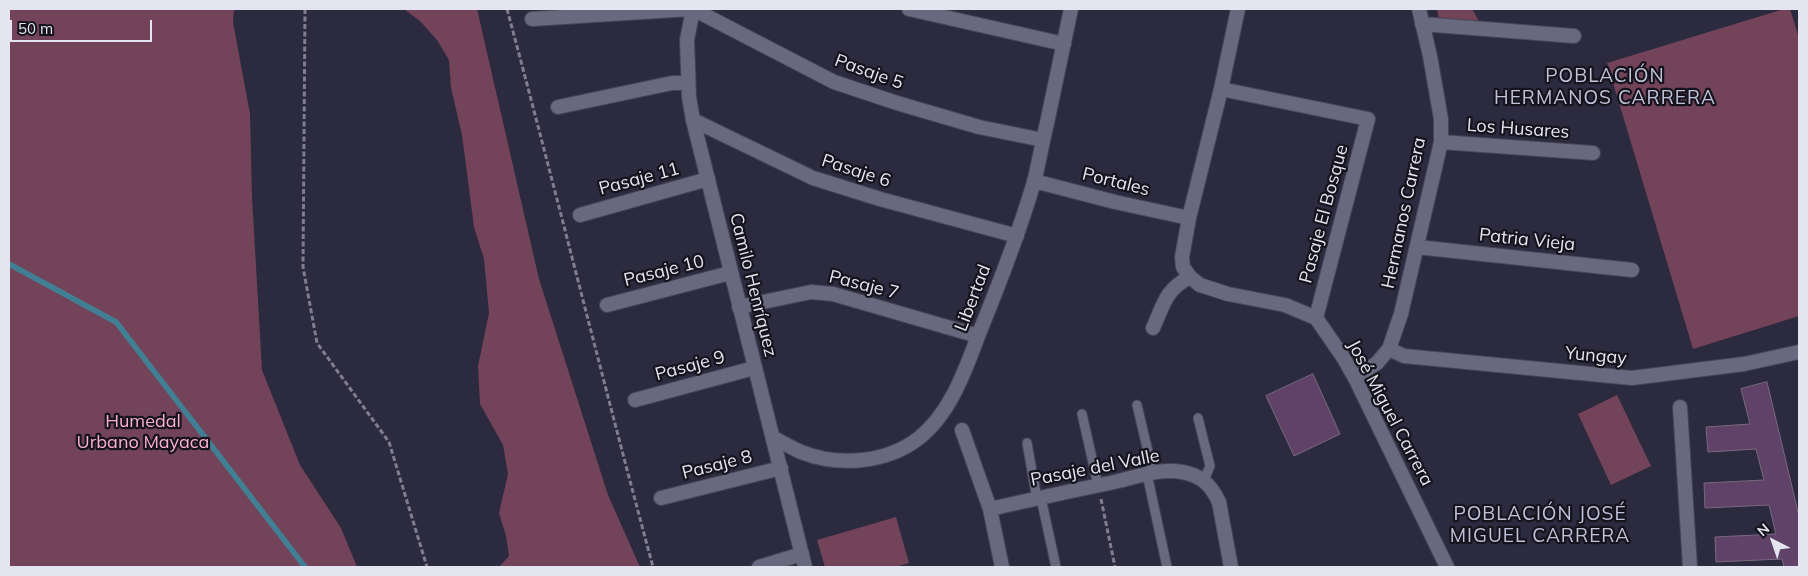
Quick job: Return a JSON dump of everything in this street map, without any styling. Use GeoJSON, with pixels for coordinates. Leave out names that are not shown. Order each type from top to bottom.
{"type":"FeatureCollection","features":[{"type":"Feature","properties":{"kind":"street"},"geometry":{"type":"LineString","coordinates":[[532,19],[692,9]]}},
{"type":"Feature","properties":{"kind":"street","name":"Camilo Henríquez"},"geometry":{"type":"LineString","coordinates":[[692,9],[687,40],[688,82],[693,120],[804,561]]}},
{"type":"Feature","properties":{"kind":"street","name":"Pasaje 5"},"geometry":{"type":"LineString","coordinates":[[692,9],[834,82],[897,104],[979,127],[1043,140]]}},
{"type":"Feature","properties":{"kind":"street"},"geometry":{"type":"LineString","coordinates":[[909,9],[1064,44]]}},
{"type":"Feature","properties":{"kind":"street","name":"Libertad"},"geometry":{"type":"LineString","coordinates":[[774,438],[802,452],[825,458],[861,461],[882,457],[901,450],[934,425],[950,400],[978,336],[1017,236],[1034,181],[1071,9]]}},
{"type":"Feature","properties":{"kind":"street"},"geometry":{"type":"LineString","coordinates":[[1238,9],[1221,89],[1189,218],[1182,257],[1183,267],[1190,277],[1200,285],[1228,294],[1285,306],[1316,318]]}},
{"type":"Feature","properties":{"kind":"street","name":"Hermanos Carrera"},"geometry":{"type":"LineString","coordinates":[[1355,378],[1377,363],[1389,349],[1401,314],[1418,247],[1441,142],[1441,119],[1430,56],[1419,9]]}},
{"type":"Feature","properties":{"kind":"street"},"geometry":{"type":"LineString","coordinates":[[1422,24],[1574,36]]}},
{"type":"Feature","properties":{"kind":"street"},"geometry":{"type":"LineString","coordinates":[[558,107],[672,83],[688,82]]}},
{"type":"Feature","properties":{"kind":"street","name":"Pasaje El Bosque"},"geometry":{"type":"LineString","coordinates":[[1221,89],[1368,119],[1316,318]]}},
{"type":"Feature","properties":{"kind":"street","name":"Pasaje 6"},"geometry":{"type":"LineString","coordinates":[[693,120],[813,178],[880,200],[1017,236]]}},
{"type":"Feature","properties":{"kind":"street","name":"Los Husares"},"geometry":{"type":"LineString","coordinates":[[1441,142],[1593,153]]}},
{"type":"Feature","properties":{"kind":"street","name":"Pasaje 11"},"geometry":{"type":"LineString","coordinates":[[580,215],[708,179]]}},
{"type":"Feature","properties":{"kind":"street","name":"Portales"},"geometry":{"type":"LineString","coordinates":[[1034,181],[1114,202],[1189,218]]}},
{"type":"Feature","properties":{"kind":"street","name":"Patria Vieja"},"geometry":{"type":"LineString","coordinates":[[1418,247],[1632,270]]}},
{"type":"Feature","properties":{"kind":"street","name":"Pasaje 10"},"geometry":{"type":"LineString","coordinates":[[607,305],[730,273]]}},
{"type":"Feature","properties":{"kind":"street"},"geometry":{"type":"LineString","coordinates":[[1154,328],[1172,289],[1178,283],[1190,277]]}},
{"type":"Feature","properties":{"kind":"street","name":"Pasaje 7"},"geometry":{"type":"LineString","coordinates":[[739,308],[811,292],[834,294],[978,336]]}},
{"type":"Feature","properties":{"kind":"street","name":"José Miguel Carrera"},"geometry":{"type":"LineString","coordinates":[[1316,318],[1355,378],[1447,567]]}},
{"type":"Feature","properties":{"kind":"street","name":"Yungay"},"geometry":{"type":"LineString","coordinates":[[1389,349],[1404,356],[1632,378],[1744,364],[1799,352]]}},
{"type":"Feature","properties":{"kind":"street","name":"Pasaje 9"},"geometry":{"type":"LineString","coordinates":[[635,400],[754,368]]}},
{"type":"Feature","properties":{"kind":"street"},"geometry":{"type":"LineString","coordinates":[[1680,407],[1690,567]]}},
{"type":"Feature","properties":{"kind":"street"},"geometry":{"type":"LineString","coordinates":[[962,430],[990,509],[1002,567]]}},
{"type":"Feature","properties":{"kind":"street","name":"Pasaje 8"},"geometry":{"type":"LineString","coordinates":[[661,498],[781,468]]}},
{"type":"Feature","properties":{"kind":"street","name":"Pasaje del Valle"},"geometry":{"type":"LineString","coordinates":[[990,509],[1150,474],[1181,472],[1204,480]]}},
{"type":"Feature","properties":{"kind":"street"},"geometry":{"type":"LineString","coordinates":[[1204,480],[1208,483],[1219,502],[1231,567]]}},
{"type":"Feature","properties":{"kind":"street"},"geometry":{"type":"LineString","coordinates":[[759,567],[804,561]]}},
{"type":"Feature","properties":{"kind":"lane"},"geometry":{"type":"LineString","coordinates":[[1137,405],[1167,567]]}},
{"type":"Feature","properties":{"kind":"lane"},"geometry":{"type":"LineString","coordinates":[[1082,414],[1098,485]]}},
{"type":"Feature","properties":{"kind":"lane"},"geometry":{"type":"LineString","coordinates":[[1198,418],[1210,466],[1204,480]]}},
{"type":"Feature","properties":{"kind":"lane"},"geometry":{"type":"LineString","coordinates":[[1027,442],[1056,567]]}},
{"type":"Feature","properties":{"kind":"path"},"geometry":{"type":"LineString","coordinates":[[305,9],[303,267],[317,343],[389,442],[427,567]]}},
{"type":"Feature","properties":{"kind":"path"},"geometry":{"type":"LineString","coordinates":[[507,9],[560,207],[612,418],[653,567]]}},
{"type":"Feature","properties":{"kind":"path"},"geometry":{"type":"LineString","coordinates":[[1098,485],[1115,567]]}},
{"type":"Feature","properties":{"kind":"green space","name":"Humedal Urbano Mayaca"},"geometry":{"type":"Polygon","coordinates":[[[9,9],[234,9],[233,22],[250,114],[252,197],[262,370],[300,465],[341,528],[357,567],[9,567],[9,9]]]}},
{"type":"Feature","properties":{"kind":"green space"},"geometry":{"type":"Polygon","coordinates":[[[404,9],[477,9],[539,279],[608,495],[640,567],[499,567],[509,556],[506,536],[499,513],[508,474],[503,445],[480,404],[478,366],[489,313],[484,259],[474,227],[462,135],[451,88],[449,60],[437,40],[420,21],[404,9]]]}},
{"type":"Feature","properties":{"kind":"green space"},"geometry":{"type":"Polygon","coordinates":[[[1437,9],[1472,9],[1479,21],[1439,19],[1437,9]]]}},
{"type":"Feature","properties":{"kind":"green space"},"geometry":{"type":"Polygon","coordinates":[[[1784,9],[1790,9],[1799,38],[1799,316],[1693,349],[1607,63],[1784,9]]]}},
{"type":"Feature","properties":{"kind":"green space"},"geometry":{"type":"Polygon","coordinates":[[[1617,395],[1651,466],[1611,485],[1578,414],[1617,395]]]}},
{"type":"Feature","properties":{"kind":"green space"},"geometry":{"type":"Polygon","coordinates":[[[896,517],[909,563],[895,567],[825,567],[817,540],[896,517]]]}},
{"type":"Feature","properties":{"kind":"building"},"geometry":{"type":"Polygon","coordinates":[[[1313,374],[1340,434],[1294,456],[1266,396],[1313,374]]]}},
{"type":"Feature","properties":{"kind":"building"},"geometry":{"type":"Polygon","coordinates":[[[1767,382],[1799,516],[1799,567],[1784,567],[1782,559],[1716,562],[1715,537],[1776,534],[1769,505],[1705,508],[1704,483],[1764,480],[1756,449],[1708,452],[1706,427],[1750,424],[1741,389],[1767,382]]]}},
{"type":"Feature","properties":{"kind":"waterway"},"geometry":{"type":"LineString","coordinates":[[9,264],[116,322],[305,567]]}},
{"type":"Feature","properties":{"kind":"district","name":"POBLACIÓN HERMANOS CARRERA"},"geometry":{"type":"Point","coordinates":[1605,87]}},
{"type":"Feature","properties":{"kind":"district","name":"POBLACIÓN JOSÉ MIGUEL CARRERA"},"geometry":{"type":"Point","coordinates":[1540,525]}}]}
